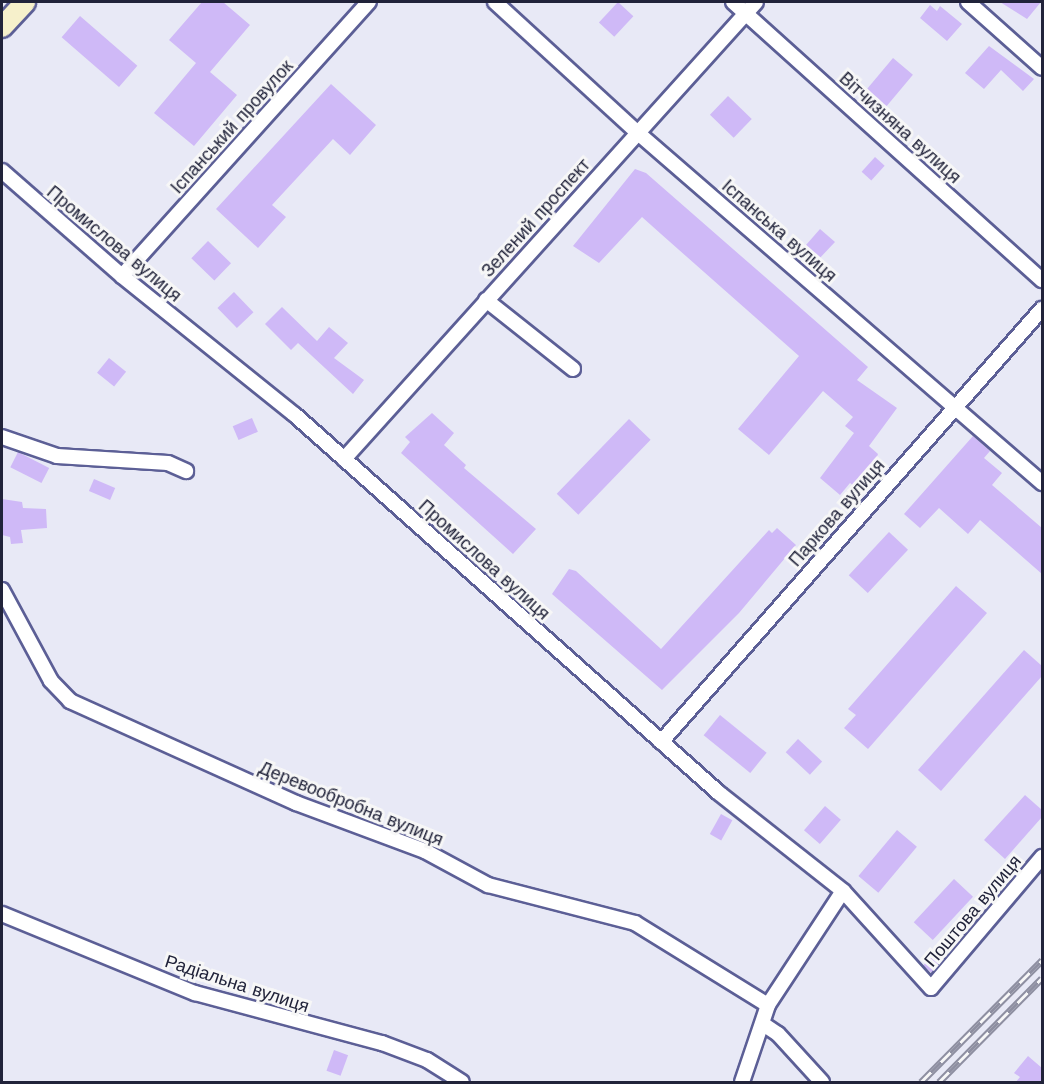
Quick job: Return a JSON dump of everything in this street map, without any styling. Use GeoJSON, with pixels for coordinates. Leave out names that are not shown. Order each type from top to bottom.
{"type":"FeatureCollection","features":[{"type":"Feature","properties":{"kind":"street"},"geometry":{"type":"LineString","coordinates":[[2,27],[24,2]]}},
{"type":"Feature","properties":{"kind":"street","name":"Іспанський провулок"},"geometry":{"type":"LineString","coordinates":[[122,276],[369,2]]}},
{"type":"Feature","properties":{"kind":"street","name":"Іспанська вулиця"},"geometry":{"type":"LineString","coordinates":[[495,2],[638,133],[1042,483]]}},
{"type":"Feature","properties":{"kind":"street","name":"Вітчизняна вулиця"},"geometry":{"type":"LineString","coordinates":[[733,2],[1042,280]]}},
{"type":"Feature","properties":{"kind":"street","name":"Зелений проспект"},"geometry":{"type":"LineString","coordinates":[[344,459],[756,2]]}},
{"type":"Feature","properties":{"kind":"street"},"geometry":{"type":"LineString","coordinates":[[968,2],[1042,68]]}},
{"type":"Feature","properties":{"kind":"street","name":"Промислова вулиця"},"geometry":{"type":"LineString","coordinates":[[2,171],[122,276],[344,459],[661,742],[843,891],[931,988]]}},
{"type":"Feature","properties":{"kind":"street"},"geometry":{"type":"LineString","coordinates":[[486,300],[573,369]]}},
{"type":"Feature","properties":{"kind":"street","name":"Паркова вулиця"},"geometry":{"type":"LineString","coordinates":[[661,742],[1042,309]]}},
{"type":"Feature","properties":{"kind":"street"},"geometry":{"type":"LineString","coordinates":[[2,437],[57,456],[168,463],[186,471]]}},
{"type":"Feature","properties":{"kind":"street","name":"Деревообробна вулиця"},"geometry":{"type":"LineString","coordinates":[[2,590],[51,681],[70,701],[286,799],[425,851],[488,885],[635,923],[768,1005]]}},
{"type":"Feature","properties":{"kind":"street","name":"Поштова вулиця"},"geometry":{"type":"LineString","coordinates":[[931,988],[1042,857]]}},
{"type":"Feature","properties":{"kind":"street"},"geometry":{"type":"LineString","coordinates":[[742,1083],[768,1005],[843,891]]}},
{"type":"Feature","properties":{"kind":"street","name":"Радіальна вулиця"},"geometry":{"type":"LineString","coordinates":[[2,914],[195,993],[382,1043],[427,1060],[462,1083]]}},
{"type":"Feature","properties":{"kind":"street"},"geometry":{"type":"LineString","coordinates":[[763,1024],[778,1034],[822,1083]]}},
{"type":"Feature","properties":{"kind":"building"},"geometry":{"type":"Polygon","coordinates":[[[202,2],[223,2],[250,25],[210,72],[237,95],[194,146],[154,113],[196,63],[169,40],[202,2]]]}},
{"type":"Feature","properties":{"kind":"building"},"geometry":{"type":"Polygon","coordinates":[[[618,2],[633,16],[614,37],[599,22],[618,2]]]}},
{"type":"Feature","properties":{"kind":"building"},"geometry":{"type":"Polygon","coordinates":[[[1000,2],[1041,2],[1027,19],[1000,2]]]}},
{"type":"Feature","properties":{"kind":"building"},"geometry":{"type":"Polygon","coordinates":[[[930,5],[937,11],[940,6],[962,24],[947,41],[920,18],[930,5]]]}},
{"type":"Feature","properties":{"kind":"building"},"geometry":{"type":"Polygon","coordinates":[[[80,16],[137,66],[119,87],[62,37],[80,16]]]}},
{"type":"Feature","properties":{"kind":"building"},"geometry":{"type":"Polygon","coordinates":[[[989,46],[1034,79],[1023,91],[1001,70],[984,89],[965,73],[989,46]]]}},
{"type":"Feature","properties":{"kind":"building"},"geometry":{"type":"Polygon","coordinates":[[[893,58],[913,75],[885,108],[865,92],[893,58]]]}},
{"type":"Feature","properties":{"kind":"building"},"geometry":{"type":"Polygon","coordinates":[[[331,84],[376,125],[350,155],[333,139],[272,205],[286,217],[258,248],[216,209],[331,84]]]}},
{"type":"Feature","properties":{"kind":"building"},"geometry":{"type":"Polygon","coordinates":[[[728,96],[752,119],[734,138],[710,115],[728,96]]]}},
{"type":"Feature","properties":{"kind":"building"},"geometry":{"type":"Polygon","coordinates":[[[875,157],[885,166],[871,181],[862,172],[875,157]]]}},
{"type":"Feature","properties":{"kind":"building"},"geometry":{"type":"Polygon","coordinates":[[[635,169],[646,173],[868,367],[857,380],[897,408],[869,446],[878,454],[875,462],[854,486],[850,483],[840,495],[820,478],[854,433],[845,426],[853,417],[823,391],[769,455],[738,429],[799,356],[642,217],[599,263],[573,246],[635,169]]]}},
{"type":"Feature","properties":{"kind":"building"},"geometry":{"type":"Polygon","coordinates":[[[820,229],[835,242],[817,261],[806,245],[820,229]]]}},
{"type":"Feature","properties":{"kind":"building"},"geometry":{"type":"Polygon","coordinates":[[[208,241],[231,263],[214,280],[191,258],[208,241]]]}},
{"type":"Feature","properties":{"kind":"building"},"geometry":{"type":"Polygon","coordinates":[[[234,292],[253,312],[237,328],[217,308],[234,292]]]}},
{"type":"Feature","properties":{"kind":"building"},"geometry":{"type":"Polygon","coordinates":[[[282,307],[317,341],[329,327],[348,343],[334,358],[364,380],[353,394],[298,343],[291,350],[265,324],[282,307]]]}},
{"type":"Feature","properties":{"kind":"building"},"geometry":{"type":"Polygon","coordinates":[[[109,358],[126,372],[114,387],[97,373],[109,358]]]}},
{"type":"Feature","properties":{"kind":"building"},"geometry":{"type":"Polygon","coordinates":[[[432,413],[454,433],[444,445],[466,465],[464,468],[536,529],[513,554],[401,453],[410,442],[405,437],[432,413]]]}},
{"type":"Feature","properties":{"kind":"building"},"geometry":{"type":"Polygon","coordinates":[[[252,418],[258,432],[239,440],[233,426],[252,418]]]}},
{"type":"Feature","properties":{"kind":"building"},"geometry":{"type":"Polygon","coordinates":[[[629,419],[651,440],[578,515],[557,494],[629,419]]]}},
{"type":"Feature","properties":{"kind":"building"},"geometry":{"type":"Polygon","coordinates":[[[973,436],[990,451],[984,458],[1002,473],[992,485],[1042,528],[1042,574],[980,520],[968,534],[939,508],[920,528],[904,514],[973,436]]]}},
{"type":"Feature","properties":{"kind":"building"},"geometry":{"type":"Polygon","coordinates":[[[18,452],[49,468],[41,483],[10,467],[18,452]]]}},
{"type":"Feature","properties":{"kind":"building"},"geometry":{"type":"Polygon","coordinates":[[[94,479],[115,488],[110,500],[89,491],[94,479]]]}},
{"type":"Feature","properties":{"kind":"building"},"geometry":{"type":"Polygon","coordinates":[[[2,499],[22,502],[23,508],[46,509],[47,528],[21,530],[23,543],[11,544],[10,537],[2,535],[2,499]]]}},
{"type":"Feature","properties":{"kind":"building"},"geometry":{"type":"Polygon","coordinates":[[[777,528],[796,545],[739,613],[662,690],[552,594],[569,569],[576,571],[661,649],[769,530],[772,533],[777,528]]]}},
{"type":"Feature","properties":{"kind":"building"},"geometry":{"type":"Polygon","coordinates":[[[889,532],[908,550],[868,593],[849,575],[889,532]]]}},
{"type":"Feature","properties":{"kind":"building"},"geometry":{"type":"Polygon","coordinates":[[[956,586],[987,613],[868,749],[844,728],[856,715],[848,709],[956,586]]]}},
{"type":"Feature","properties":{"kind":"building"},"geometry":{"type":"Polygon","coordinates":[[[1024,650],[1042,666],[1042,676],[941,791],[918,770],[1024,650]]]}},
{"type":"Feature","properties":{"kind":"building"},"geometry":{"type":"Polygon","coordinates":[[[720,715],[767,753],[750,773],[704,735],[720,715]]]}},
{"type":"Feature","properties":{"kind":"building"},"geometry":{"type":"Polygon","coordinates":[[[798,739],[822,762],[810,775],[786,752],[798,739]]]}},
{"type":"Feature","properties":{"kind":"building"},"geometry":{"type":"Polygon","coordinates":[[[1025,795],[1042,810],[1042,817],[1005,859],[984,840],[1025,795]]]}},
{"type":"Feature","properties":{"kind":"building"},"geometry":{"type":"Polygon","coordinates":[[[825,806],[841,820],[820,844],[804,830],[825,806]]]}},
{"type":"Feature","properties":{"kind":"building"},"geometry":{"type":"Polygon","coordinates":[[[721,814],[732,820],[721,840],[710,834],[721,814]]]}},
{"type":"Feature","properties":{"kind":"building"},"geometry":{"type":"Polygon","coordinates":[[[897,830],[917,847],[878,893],[858,876],[897,830]]]}},
{"type":"Feature","properties":{"kind":"building"},"geometry":{"type":"Polygon","coordinates":[[[954,879],[973,897],[933,940],[914,922],[954,879]]]}},
{"type":"Feature","properties":{"kind":"building"},"geometry":{"type":"Polygon","coordinates":[[[935,952],[943,959],[931,973],[923,966],[935,952]]]}},
{"type":"Feature","properties":{"kind":"building"},"geometry":{"type":"Polygon","coordinates":[[[334,1050],[348,1055],[341,1076],[326,1071],[334,1050]]]}},
{"type":"Feature","properties":{"kind":"building"},"geometry":{"type":"Polygon","coordinates":[[[1028,1056],[1042,1068],[1042,1083],[1015,1083],[1020,1077],[1014,1073],[1028,1056]]]}},
{"type":"Feature","properties":{"kind":"railway"},"geometry":{"type":"LineString","coordinates":[[921,1082],[1042,960]]}},
{"type":"Feature","properties":{"kind":"railway"},"geometry":{"type":"LineString","coordinates":[[939,1082],[1042,978]]}}]}
